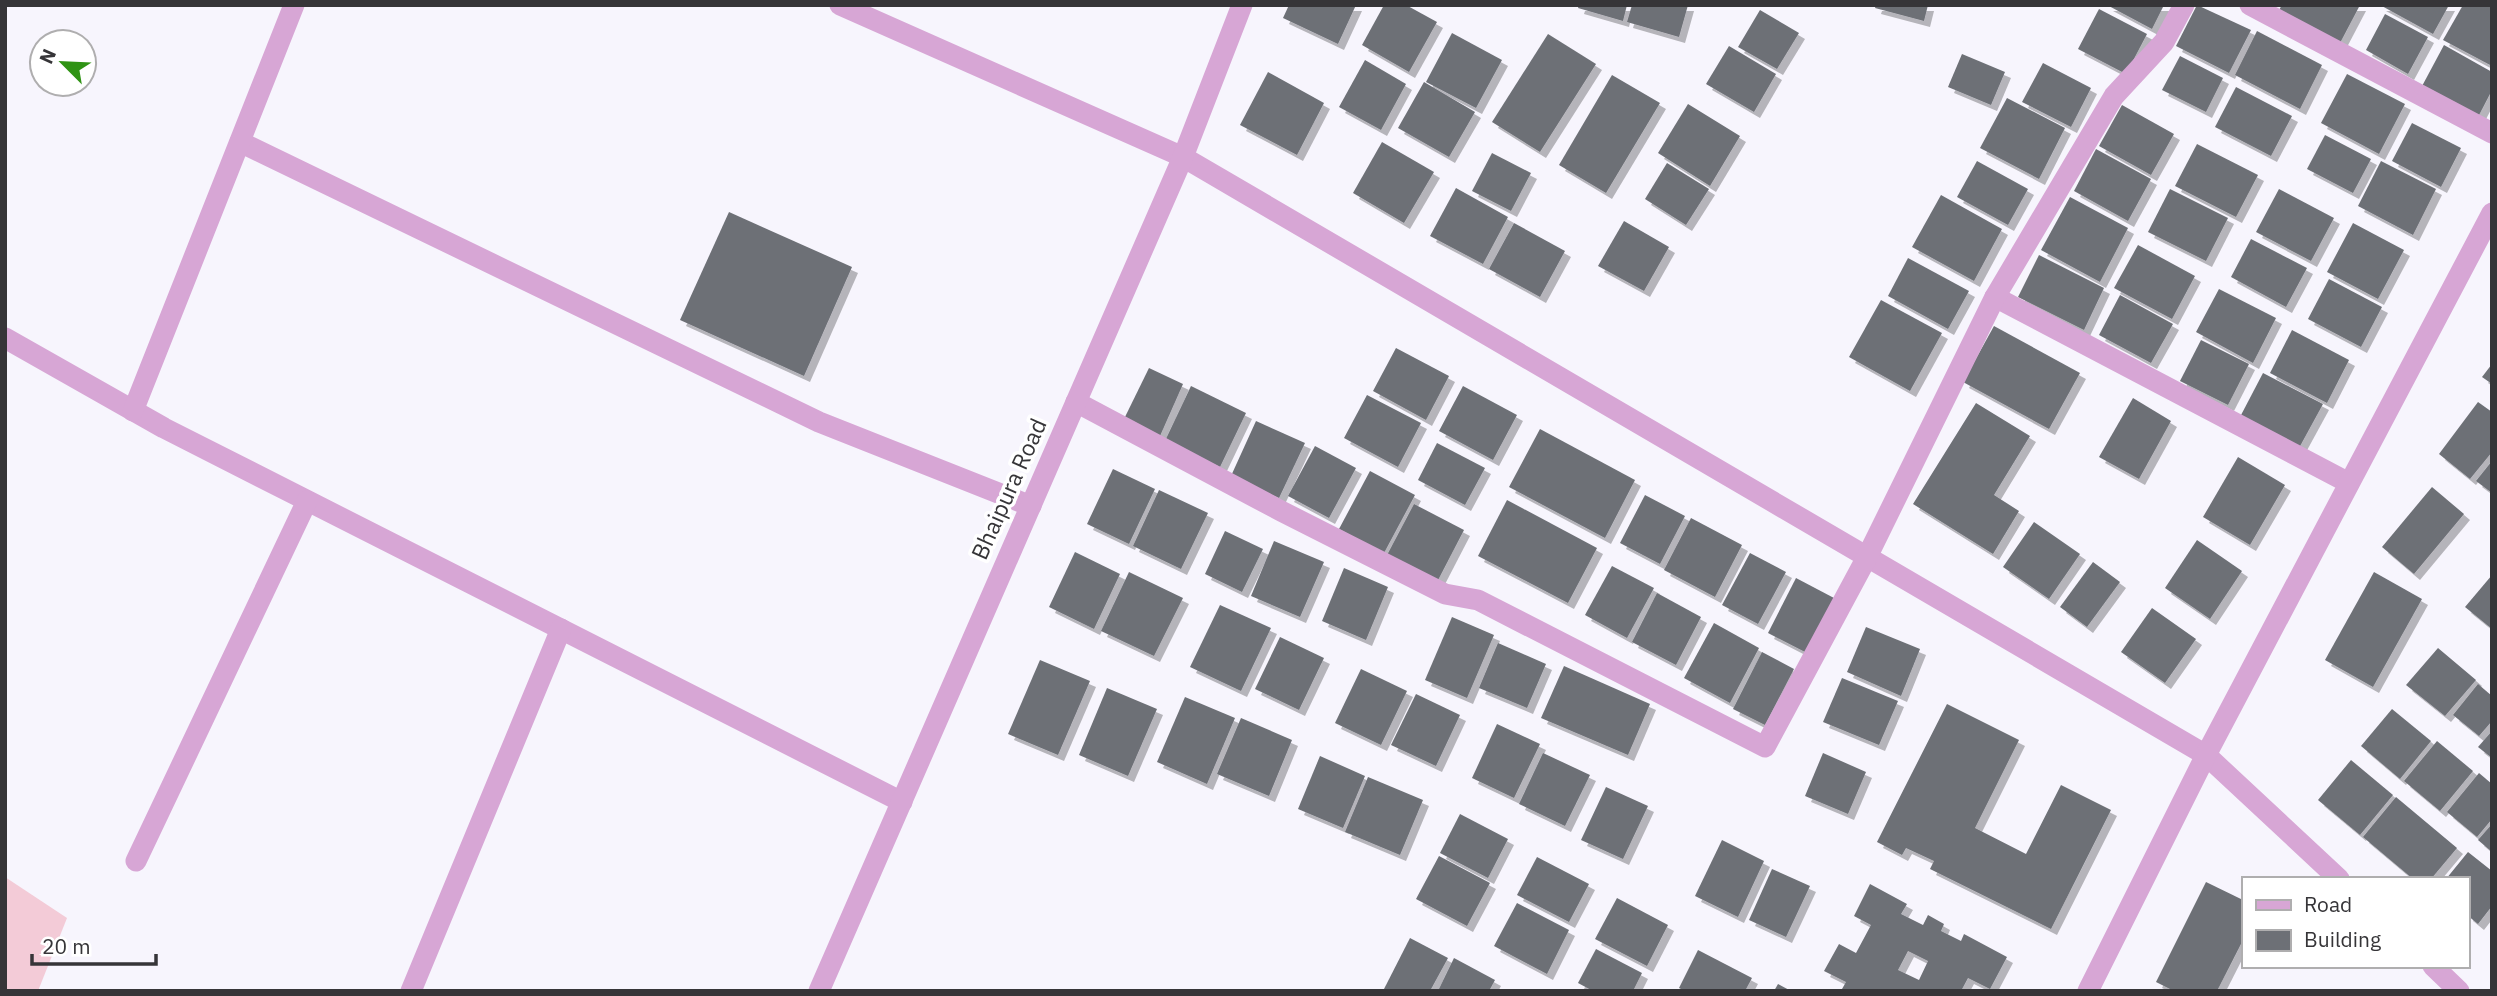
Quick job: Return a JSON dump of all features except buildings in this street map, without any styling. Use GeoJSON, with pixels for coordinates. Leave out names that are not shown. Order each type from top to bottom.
{"type":"FeatureCollection","features":[{"type":"Feature","properties":{"kind":"street"},"geometry":{"type":"LineString","coordinates":[[134,411],[294,5]]}},
{"type":"Feature","properties":{"kind":"street"},"geometry":{"type":"LineString","coordinates":[[840,5],[1183,157],[2206,755],[2337,877]]}},
{"type":"Feature","properties":{"kind":"street","name":"Bhaipura Road"},"geometry":{"type":"LineString","coordinates":[[819,991],[1183,157],[1242,5]]}},
{"type":"Feature","properties":{"kind":"street"},"geometry":{"type":"LineString","coordinates":[[1076,402],[1280,511],[1445,594],[1478,600],[1765,747],[1867,557],[1995,297],[2114,96],[2164,42],[2184,5]]}},
{"type":"Feature","properties":{"kind":"street"},"geometry":{"type":"LineString","coordinates":[[2250,5],[2492,133]]}},
{"type":"Feature","properties":{"kind":"street"},"geometry":{"type":"LineString","coordinates":[[240,142],[819,422],[1031,506]]}},
{"type":"Feature","properties":{"kind":"street"},"geometry":{"type":"LineString","coordinates":[[2088,991],[2206,755],[2492,213]]}},
{"type":"Feature","properties":{"kind":"street"},"geometry":{"type":"LineString","coordinates":[[1995,297],[2349,483]]}},
{"type":"Feature","properties":{"kind":"street"},"geometry":{"type":"LineString","coordinates":[[5,338],[134,411],[307,501],[902,802]]}},
{"type":"Feature","properties":{"kind":"street"},"geometry":{"type":"LineString","coordinates":[[136,861],[307,501]]}},
{"type":"Feature","properties":{"kind":"street"},"geometry":{"type":"LineString","coordinates":[[411,991],[561,629]]}},
{"type":"Feature","properties":{"kind":"street"},"geometry":{"type":"LineString","coordinates":[[2435,968],[2459,991]]}},
{"type":"Feature","properties":{"kind":"shaded area"},"geometry":{"type":"Polygon","coordinates":[[[5,877],[67,918],[38,991],[5,991],[5,877]]]}}]}
